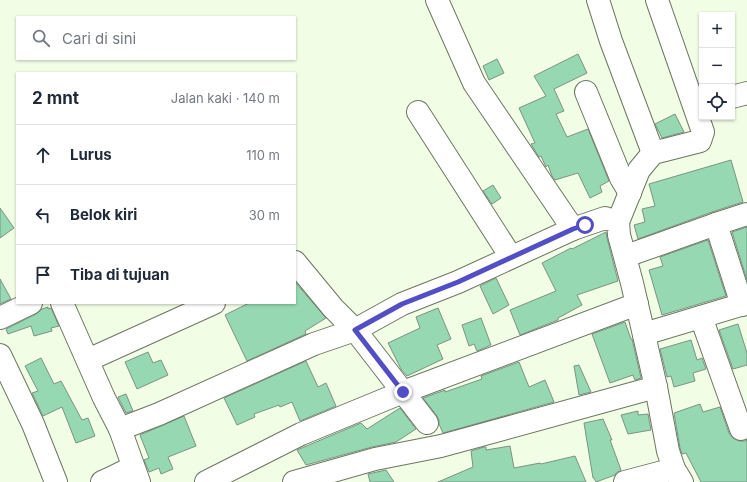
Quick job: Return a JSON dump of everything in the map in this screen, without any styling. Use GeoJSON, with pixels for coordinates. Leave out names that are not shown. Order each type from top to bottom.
{"type":"FeatureCollection","features":[{"type":"Feature","properties":{"kind":"street"},"geometry":{"type":"LineString","coordinates":[[437,0],[474,83],[573,229]]}},
{"type":"Feature","properties":{"kind":"street"},"geometry":{"type":"LineString","coordinates":[[598,0],[611,41],[653,153]]}},
{"type":"Feature","properties":{"kind":"street"},"geometry":{"type":"LineString","coordinates":[[625,482],[678,476],[668,451],[656,387],[626,256],[619,235],[618,222],[639,170],[653,153],[700,141],[703,132],[698,106],[657,0]]}},
{"type":"Feature","properties":{"kind":"street"},"geometry":{"type":"LineString","coordinates":[[586,92],[621,178],[630,193]]}},
{"type":"Feature","properties":{"kind":"street"},"geometry":{"type":"LineString","coordinates":[[735,96],[747,93]]}},
{"type":"Feature","properties":{"kind":"street"},"geometry":{"type":"LineString","coordinates":[[418,112],[511,257]]}},
{"type":"Feature","properties":{"kind":"street"},"geometry":{"type":"LineString","coordinates":[[626,256],[747,214]]}},
{"type":"Feature","properties":{"kind":"street"},"geometry":{"type":"LineString","coordinates":[[120,429],[159,414],[314,344],[355,330],[402,304],[458,282],[573,229],[605,218],[618,222]]}},
{"type":"Feature","properties":{"kind":"street"},"geometry":{"type":"LineString","coordinates":[[644,334],[745,304],[716,224]]}},
{"type":"Feature","properties":{"kind":"street"},"geometry":{"type":"LineString","coordinates":[[296,265],[333,308],[355,330],[427,423]]}},
{"type":"Feature","properties":{"kind":"street"},"geometry":{"type":"LineString","coordinates":[[0,318],[28,304]]}},
{"type":"Feature","properties":{"kind":"street"},"geometry":{"type":"LineString","coordinates":[[62,304],[120,429],[136,474],[102,482]]}},
{"type":"Feature","properties":{"kind":"street"},"geometry":{"type":"LineString","coordinates":[[88,360],[212,304]]}},
{"type":"Feature","properties":{"kind":"street"},"geometry":{"type":"LineString","coordinates":[[206,482],[301,434],[403,392],[637,304]]}},
{"type":"Feature","properties":{"kind":"street"},"geometry":{"type":"LineString","coordinates":[[701,317],[741,429]]}},
{"type":"Feature","properties":{"kind":"street"},"geometry":{"type":"LineString","coordinates":[[0,355],[33,424],[56,482]]}},
{"type":"Feature","properties":{"kind":"street"},"geometry":{"type":"LineString","coordinates":[[294,482],[375,459],[441,446],[656,387]]}},
{"type":"Feature","properties":{"kind":"building"},"geometry":{"type":"Polygon","coordinates":[[[578,54],[587,73],[554,89],[564,111],[556,114],[567,137],[588,129],[609,181],[600,186],[602,192],[590,198],[578,173],[555,180],[548,165],[546,167],[541,156],[539,157],[531,144],[535,143],[519,108],[546,96],[534,76],[578,54]]]}},
{"type":"Feature","properties":{"kind":"building"},"geometry":{"type":"Polygon","coordinates":[[[497,59],[504,73],[489,80],[483,66],[497,59]]]}},
{"type":"Feature","properties":{"kind":"building"},"geometry":{"type":"Polygon","coordinates":[[[675,114],[684,132],[662,138],[655,124],[675,114]]]}},
{"type":"Feature","properties":{"kind":"building"},"geometry":{"type":"Polygon","coordinates":[[[731,160],[743,202],[638,239],[634,225],[645,222],[642,209],[655,206],[649,184],[731,160]]]}},
{"type":"Feature","properties":{"kind":"building"},"geometry":{"type":"Polygon","coordinates":[[[493,185],[501,198],[492,204],[483,191],[493,185]]]}},
{"type":"Feature","properties":{"kind":"building"},"geometry":{"type":"Polygon","coordinates":[[[0,208],[14,228],[0,238],[0,208]]]}},
{"type":"Feature","properties":{"kind":"building"},"geometry":{"type":"Polygon","coordinates":[[[747,227],[747,280],[732,232],[747,227]]]}},
{"type":"Feature","properties":{"kind":"building"},"geometry":{"type":"Polygon","coordinates":[[[606,232],[618,281],[577,295],[582,305],[558,318],[558,320],[520,335],[510,310],[556,291],[542,263],[606,232]]]}},
{"type":"Feature","properties":{"kind":"building"},"geometry":{"type":"Polygon","coordinates":[[[708,240],[726,296],[662,315],[649,270],[663,266],[660,257],[708,240]]]}},
{"type":"Feature","properties":{"kind":"building"},"geometry":{"type":"Polygon","coordinates":[[[496,278],[509,305],[493,314],[480,286],[496,278]]]}},
{"type":"Feature","properties":{"kind":"building"},"geometry":{"type":"Polygon","coordinates":[[[0,279],[11,299],[0,304],[0,279]]]}},
{"type":"Feature","properties":{"kind":"building"},"geometry":{"type":"Polygon","coordinates":[[[296,283],[326,318],[305,331],[306,334],[247,361],[225,315],[247,304],[296,304],[296,283]]]}},
{"type":"Feature","properties":{"kind":"building"},"geometry":{"type":"Polygon","coordinates":[[[48,307],[48,309],[51,308],[59,326],[51,328],[52,331],[34,336],[31,326],[8,334],[6,329],[48,307]]]}},
{"type":"Feature","properties":{"kind":"building"},"geometry":{"type":"Polygon","coordinates":[[[438,308],[451,339],[437,345],[443,359],[407,376],[401,369],[388,343],[420,328],[416,317],[438,308]]]}},
{"type":"Feature","properties":{"kind":"building"},"geometry":{"type":"Polygon","coordinates":[[[481,318],[491,345],[477,351],[474,344],[469,346],[462,325],[481,318]]]}},
{"type":"Feature","properties":{"kind":"building"},"geometry":{"type":"Polygon","coordinates":[[[625,322],[632,339],[641,378],[635,380],[633,375],[610,383],[592,334],[625,322]]]}},
{"type":"Feature","properties":{"kind":"building"},"geometry":{"type":"Polygon","coordinates":[[[738,324],[747,353],[747,365],[733,369],[719,330],[738,324]]]}},
{"type":"Feature","properties":{"kind":"building"},"geometry":{"type":"Polygon","coordinates":[[[691,340],[697,360],[702,358],[706,369],[693,373],[695,381],[674,387],[671,376],[667,377],[660,349],[691,340]]]}},
{"type":"Feature","properties":{"kind":"building"},"geometry":{"type":"Polygon","coordinates":[[[148,352],[153,363],[161,360],[168,375],[137,389],[125,362],[148,352]]]}},
{"type":"Feature","properties":{"kind":"building"},"geometry":{"type":"Polygon","coordinates":[[[41,358],[54,384],[61,381],[82,420],[88,418],[95,436],[76,443],[62,407],[43,416],[32,393],[38,391],[25,366],[41,358]]]}},
{"type":"Feature","properties":{"kind":"building"},"geometry":{"type":"Polygon","coordinates":[[[306,361],[318,387],[326,383],[336,406],[300,421],[292,402],[254,414],[255,417],[237,425],[224,398],[306,361]]]}},
{"type":"Feature","properties":{"kind":"building"},"geometry":{"type":"Polygon","coordinates":[[[519,362],[529,387],[545,380],[554,402],[443,433],[437,416],[423,398],[482,379],[481,376],[519,362]]]}},
{"type":"Feature","properties":{"kind":"building"},"geometry":{"type":"Polygon","coordinates":[[[579,365],[591,392],[579,395],[574,366],[579,365]]]}},
{"type":"Feature","properties":{"kind":"building"},"geometry":{"type":"Polygon","coordinates":[[[126,394],[133,411],[126,413],[118,397],[126,394]]]}},
{"type":"Feature","properties":{"kind":"building"},"geometry":{"type":"Polygon","coordinates":[[[700,404],[703,412],[720,407],[729,433],[733,438],[739,441],[747,440],[747,482],[701,482],[686,453],[682,454],[674,413],[700,404]]]}},
{"type":"Feature","properties":{"kind":"building"},"geometry":{"type":"Polygon","coordinates":[[[400,408],[416,429],[396,442],[306,465],[297,450],[361,423],[367,429],[400,408]]]}},
{"type":"Feature","properties":{"kind":"building"},"geometry":{"type":"Polygon","coordinates":[[[638,411],[638,415],[648,414],[651,430],[628,434],[621,415],[638,411]]]}},
{"type":"Feature","properties":{"kind":"building"},"geometry":{"type":"Polygon","coordinates":[[[184,416],[196,446],[168,457],[173,469],[161,474],[159,468],[149,472],[144,460],[149,458],[140,435],[184,416]]]}},
{"type":"Feature","properties":{"kind":"building"},"geometry":{"type":"Polygon","coordinates":[[[603,419],[612,440],[610,440],[621,470],[615,475],[596,482],[593,478],[584,423],[603,419]]]}},
{"type":"Feature","properties":{"kind":"building"},"geometry":{"type":"Polygon","coordinates":[[[510,446],[514,468],[541,464],[575,456],[586,482],[438,482],[473,467],[471,451],[484,447],[486,447],[486,450],[510,446]]]}},
{"type":"Feature","properties":{"kind":"building"},"geometry":{"type":"Polygon","coordinates":[[[386,470],[394,482],[370,482],[368,474],[386,470]]]}},
{"type":"Feature","properties":{"kind":"route"},"geometry":{"type":"LineString","coordinates":[[403,392],[355,330],[402,304],[458,282],[573,229],[585,225]]}}]}
